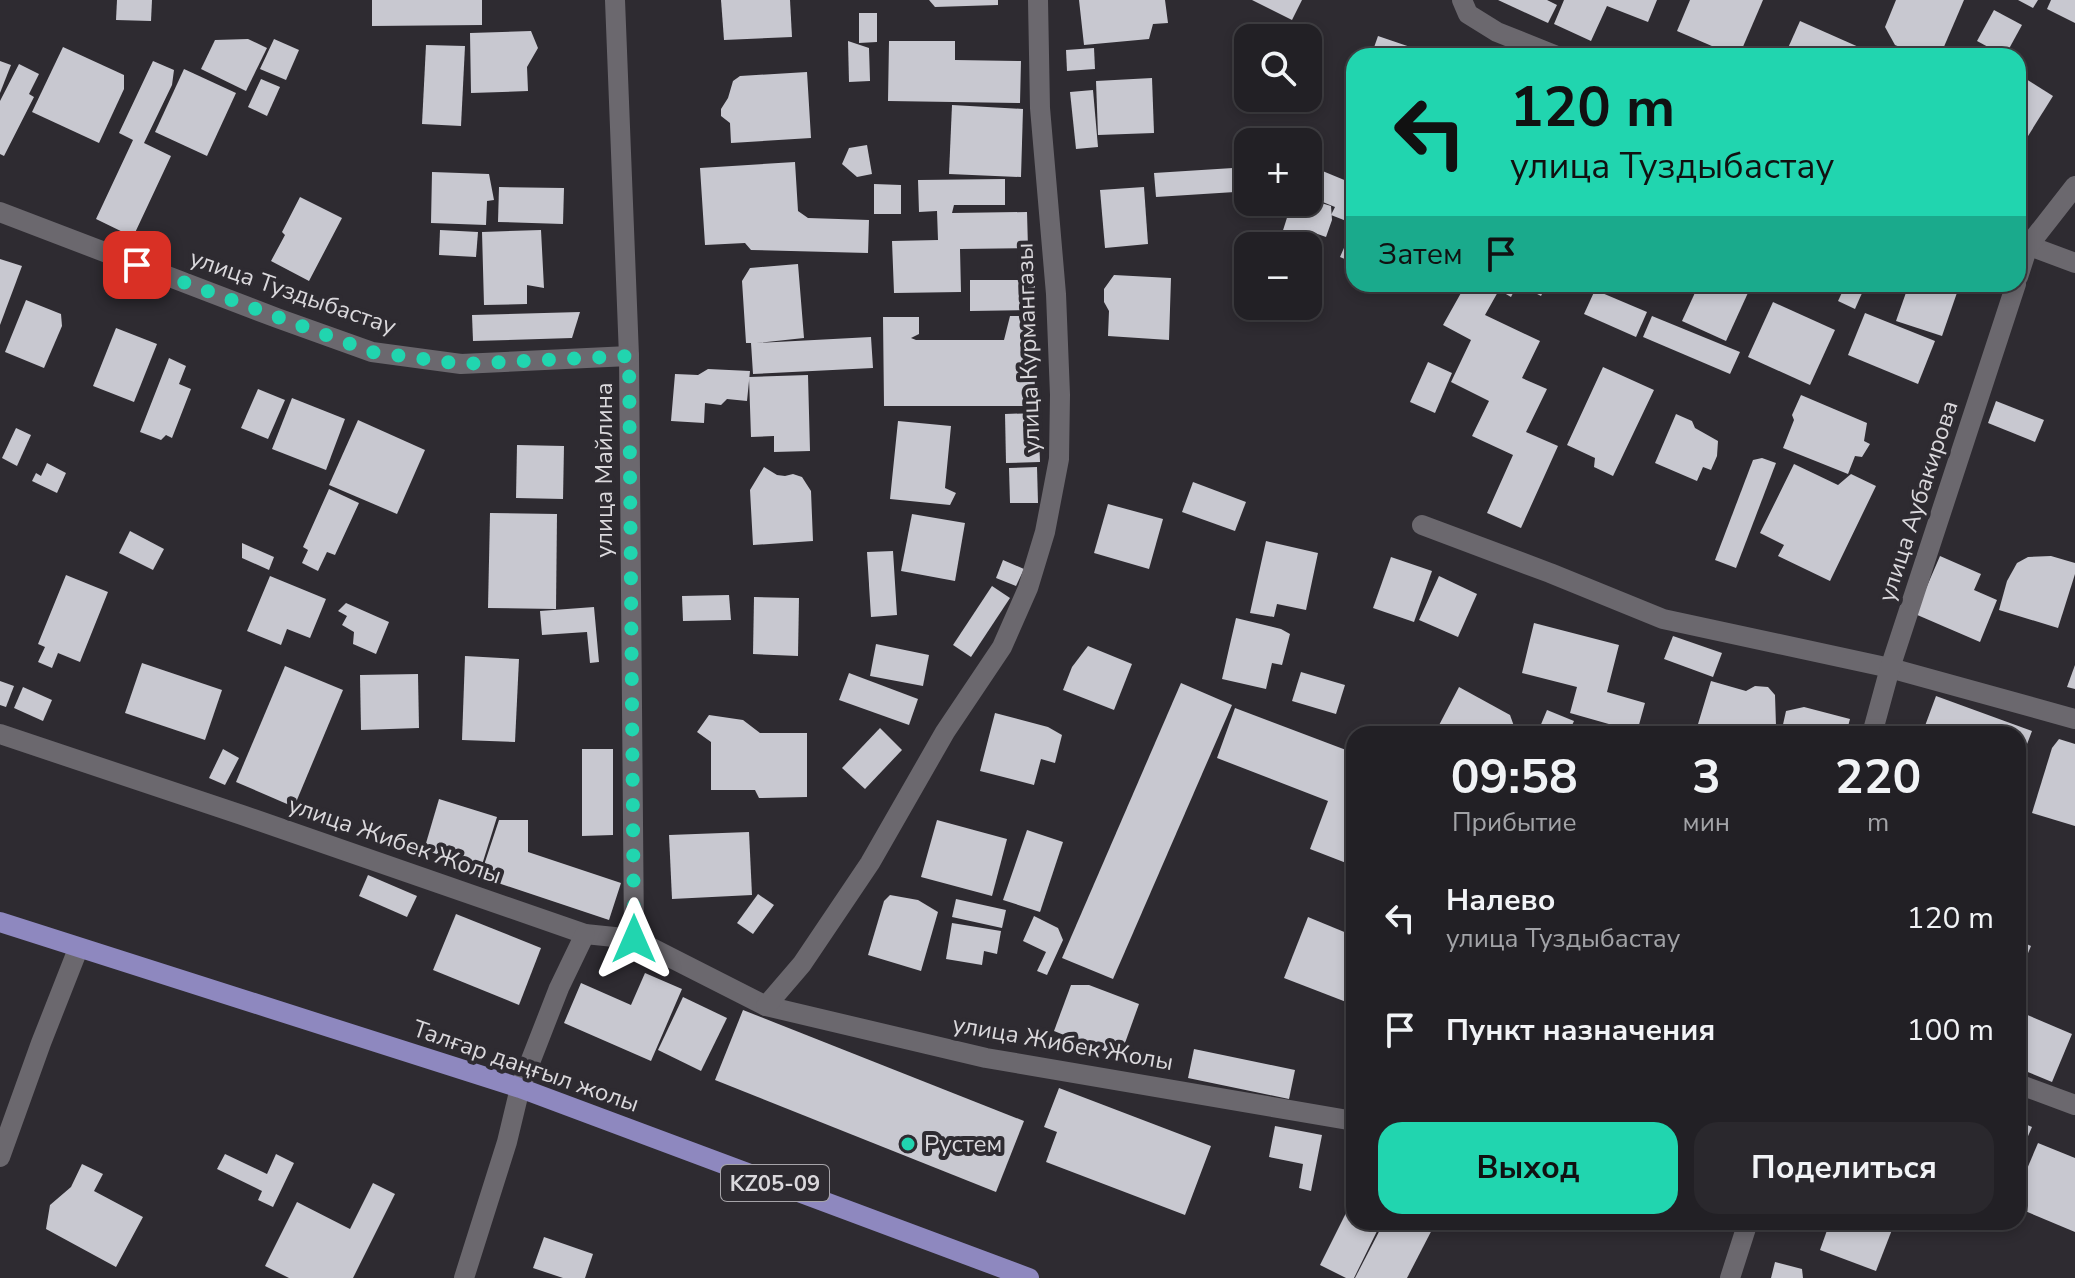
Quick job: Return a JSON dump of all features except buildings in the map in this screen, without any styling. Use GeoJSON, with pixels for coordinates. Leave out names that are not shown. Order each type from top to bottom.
{"type":"FeatureCollection","features":[{"type":"Feature","properties":{"kind":"main road","name":"Талғар даңғыл жолы"},"geometry":{"type":"LineString","coordinates":[[0,922],[520,1088],[1029,1278]]}},
{"type":"Feature","properties":{"kind":"street","name":"улица Майлина"},"geometry":{"type":"LineString","coordinates":[[615,0],[629,356],[634,939]]}},
{"type":"Feature","properties":{"kind":"street","name":"улица Курмангазы"},"geometry":{"type":"LineString","coordinates":[[766,1006],[802,964],[870,863],[945,732],[1002,647],[1028,588],[1045,532],[1059,459],[1060,395],[1056,294],[1040,108],[1038,0]]}},
{"type":"Feature","properties":{"kind":"street"},"geometry":{"type":"LineString","coordinates":[[1462,0],[1468,14],[1497,32],[1537,48]]}},
{"type":"Feature","properties":{"kind":"street"},"geometry":{"type":"LineString","coordinates":[[2026,241],[2075,186]]}},
{"type":"Feature","properties":{"kind":"street","name":"улица Туздыбастау"},"geometry":{"type":"LineString","coordinates":[[0,212],[372,352],[461,364],[629,356]]}},
{"type":"Feature","properties":{"kind":"street"},"geometry":{"type":"LineString","coordinates":[[2026,245],[2075,263]]}},
{"type":"Feature","properties":{"kind":"street","name":"улица Аубакирова"},"geometry":{"type":"LineString","coordinates":[[1874,726],[1890,668],[2013,292]]}},
{"type":"Feature","properties":{"kind":"street"},"geometry":{"type":"LineString","coordinates":[[1422,525],[1663,619],[1890,668],[2075,719]]}},
{"type":"Feature","properties":{"kind":"street","name":"улица Жибек Жолы"},"geometry":{"type":"LineString","coordinates":[[0,734],[585,934],[634,939],[766,1006],[986,1058],[1346,1120]]}},
{"type":"Feature","properties":{"kind":"street"},"geometry":{"type":"LineString","coordinates":[[464,1278],[507,1142],[520,1088],[559,988],[585,934]]}},
{"type":"Feature","properties":{"kind":"street"},"geometry":{"type":"LineString","coordinates":[[0,1157],[78,949]]}},
{"type":"Feature","properties":{"kind":"street"},"geometry":{"type":"LineString","coordinates":[[2026,1087],[2075,1105]]}},
{"type":"Feature","properties":{"kind":"street"},"geometry":{"type":"LineString","coordinates":[[1730,1278],[1745,1230]]}},
{"type":"Feature","properties":{"kind":"place","name":"Рустем"},"geometry":{"type":"Point","coordinates":[908,1144]}},
{"type":"Feature","properties":{"kind":"route"},"geometry":{"type":"LineString","coordinates":[[137,265],[372,352],[461,364],[629,356],[634,939]]}}]}
